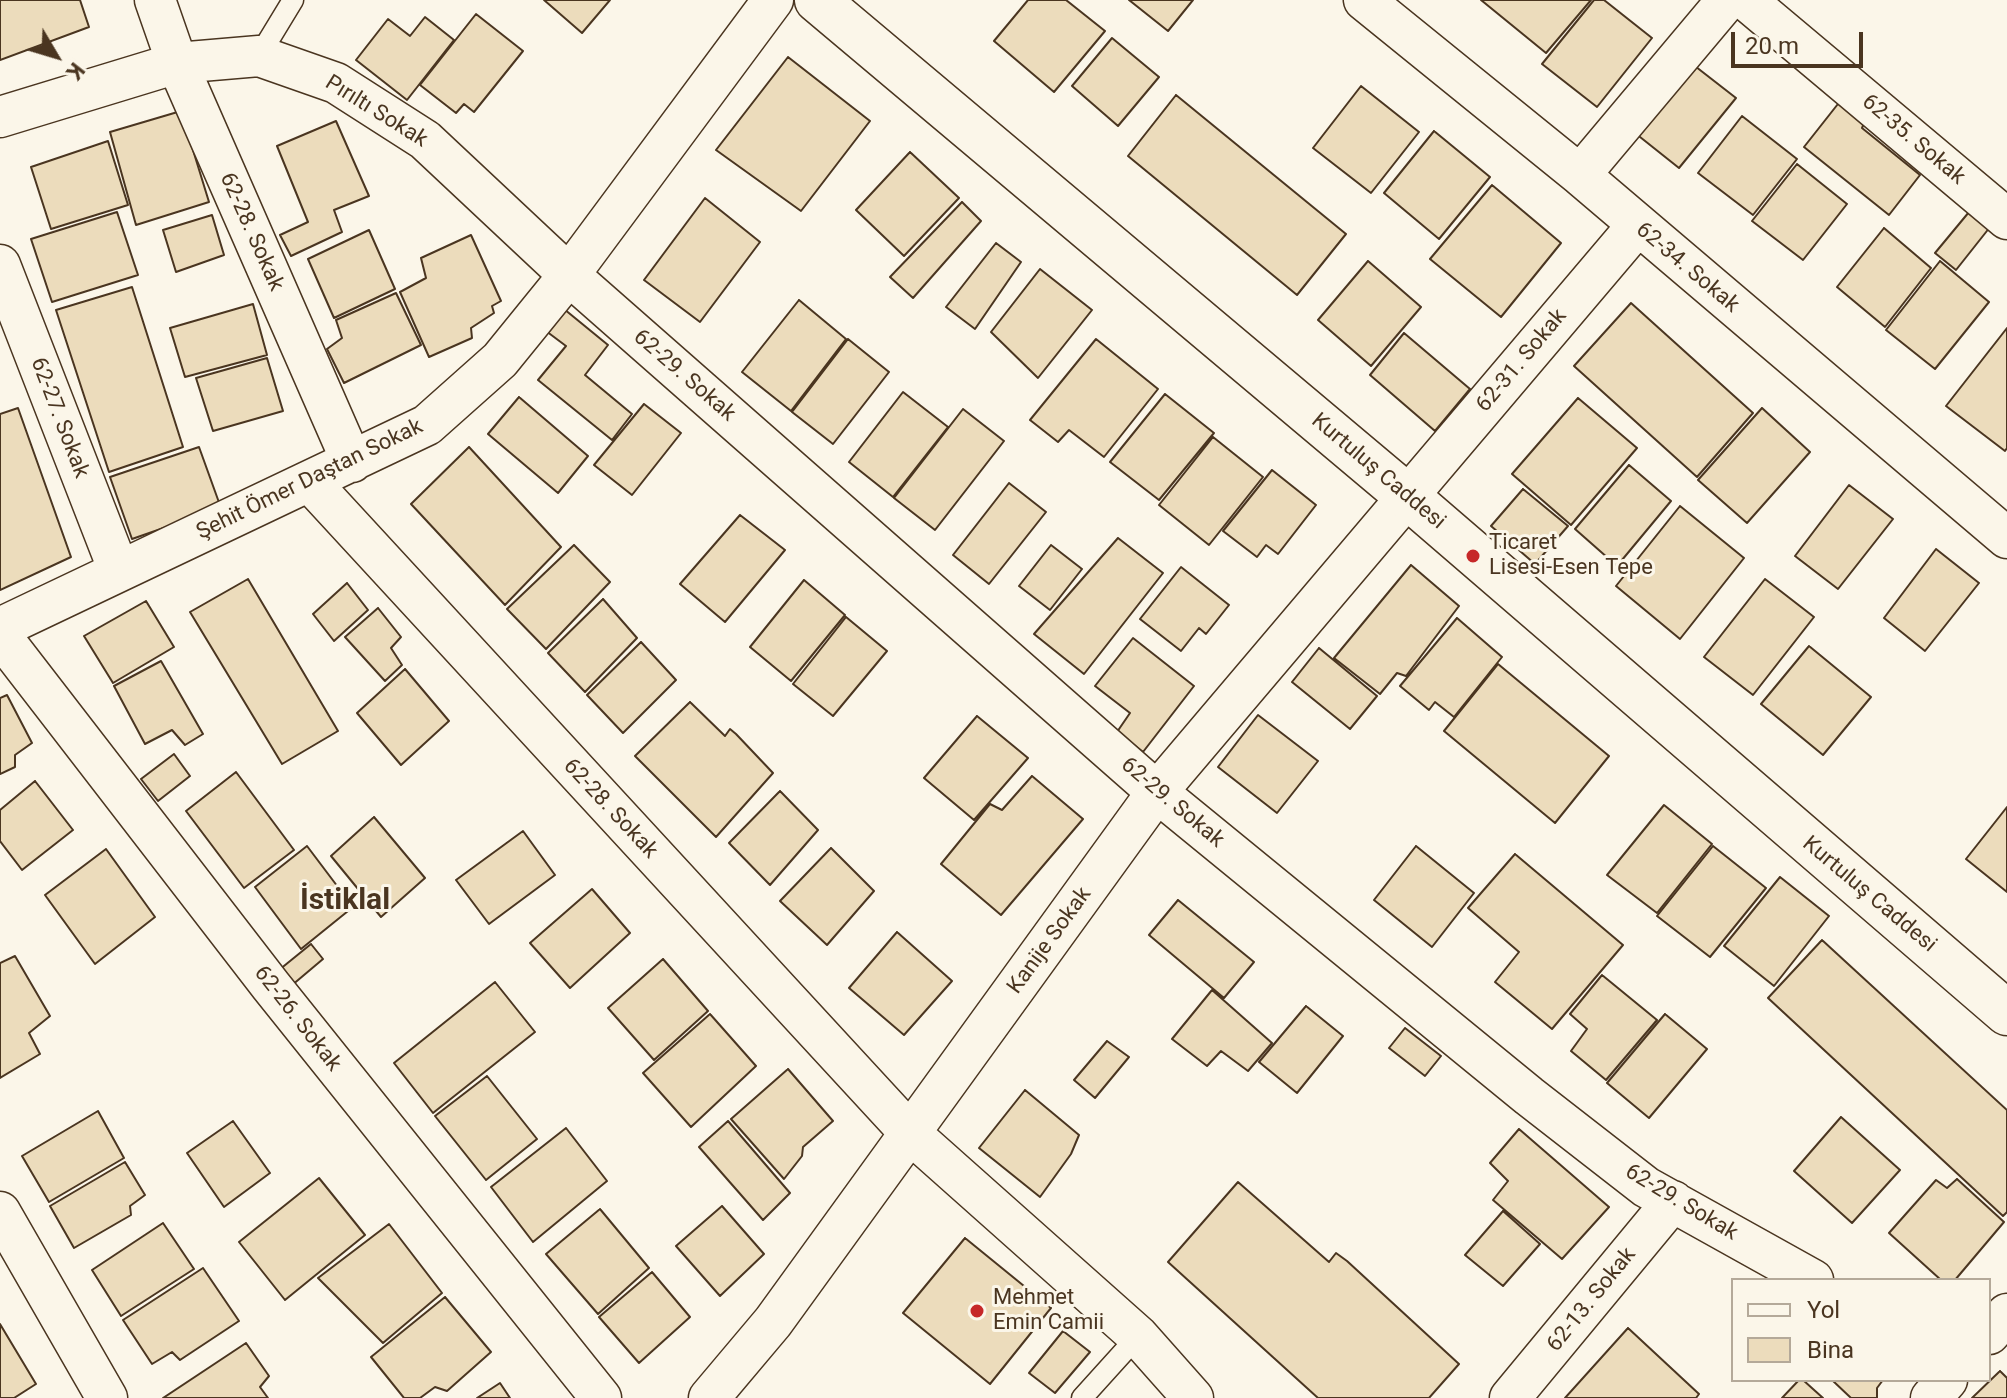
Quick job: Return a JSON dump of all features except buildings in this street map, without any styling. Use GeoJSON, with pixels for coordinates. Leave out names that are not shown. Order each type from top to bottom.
{"type":"FeatureCollection","features":[{"type":"Feature","properties":{"kind":"street","name":"62-28. Sokak"},"geometry":{"type":"LineString","coordinates":[[155,0],[177,63],[352,462]]}},
{"type":"Feature","properties":{"kind":"street","name":"Şehit Ömer Daştan Sokak"},"geometry":{"type":"LineString","coordinates":[[0,628],[427,425],[500,360],[569,275],[773,0]]}},
{"type":"Feature","properties":{"kind":"street","name":"Kurtuluş Caddesi"},"geometry":{"type":"LineString","coordinates":[[817,0],[1408,497],[2007,1013]]}},
{"type":"Feature","properties":{"kind":"street","name":"62-34. Sokak"},"geometry":{"type":"LineString","coordinates":[[1364,0],[1580,175],[2007,538]]}},
{"type":"Feature","properties":{"kind":"street"},"geometry":{"type":"LineString","coordinates":[[1580,175],[1727,0]]}},
{"type":"Feature","properties":{"kind":"street","name":"62-35. Sokak"},"geometry":{"type":"LineString","coordinates":[[1746,0],[2007,219]]}},
{"type":"Feature","properties":{"kind":"street","name":"Pırıltı Sokak"},"geometry":{"type":"LineString","coordinates":[[0,117],[177,63],[259,56],[336,83],[425,140],[569,275]]}},
{"type":"Feature","properties":{"kind":"street","name":"62-31. Sokak"},"geometry":{"type":"LineString","coordinates":[[1408,497],[1637,226]]}},
{"type":"Feature","properties":{"kind":"street","name":"62-27. Sokak"},"geometry":{"type":"LineString","coordinates":[[0,265],[119,571]]}},
{"type":"Feature","properties":{"kind":"street","name":"62-29. Sokak"},"geometry":{"type":"LineString","coordinates":[[569,275],[1157,792],[1529,1096],[1646,1187],[1809,1278]]}},
{"type":"Feature","properties":{"kind":"street","name":"62-28. Sokak"},"geometry":{"type":"LineString","coordinates":[[310,482],[911,1134],[1138,1336],[1193,1398]]}},
{"type":"Feature","properties":{"kind":"street","name":"Kanije Sokak"},"geometry":{"type":"LineString","coordinates":[[709,1398],[773,1322],[1157,792],[1408,497]]}},
{"type":"Feature","properties":{"kind":"street","name":"62-26. Sokak"},"geometry":{"type":"LineString","coordinates":[[0,635],[330,1061],[601,1398]]}},
{"type":"Feature","properties":{"kind":"street","name":"62-13. Sokak"},"geometry":{"type":"LineString","coordinates":[[1510,1398],[1673,1201]]}},
{"type":"Feature","properties":{"kind":"street"},"geometry":{"type":"LineString","coordinates":[[0,1212],[107,1398]]}},
{"type":"Feature","properties":{"kind":"street"},"geometry":{"type":"LineString","coordinates":[[1991,1332],[2007,1314]]}},
{"type":"Feature","properties":{"kind":"street"},"geometry":{"type":"LineString","coordinates":[[1931,1398],[1945,1382]]}},
{"type":"Feature","properties":{"kind":"lane"},"geometry":{"type":"LineString","coordinates":[[259,56],[293,0]]}},
{"type":"Feature","properties":{"kind":"lane"},"geometry":{"type":"LineString","coordinates":[[1082,1398],[1138,1336]]}},
{"type":"Feature","properties":{"kind":"place","name":"Ticaret Lisesi-Esen Tepe"},"geometry":{"type":"Point","coordinates":[1473,556]}},
{"type":"Feature","properties":{"kind":"place","name":"Mehmet Emin Camii"},"geometry":{"type":"Point","coordinates":[977,1311]}},
{"type":"Feature","properties":{"kind":"district","name":"İstiklal"},"geometry":{"type":"Point","coordinates":[345,901]}}]}
